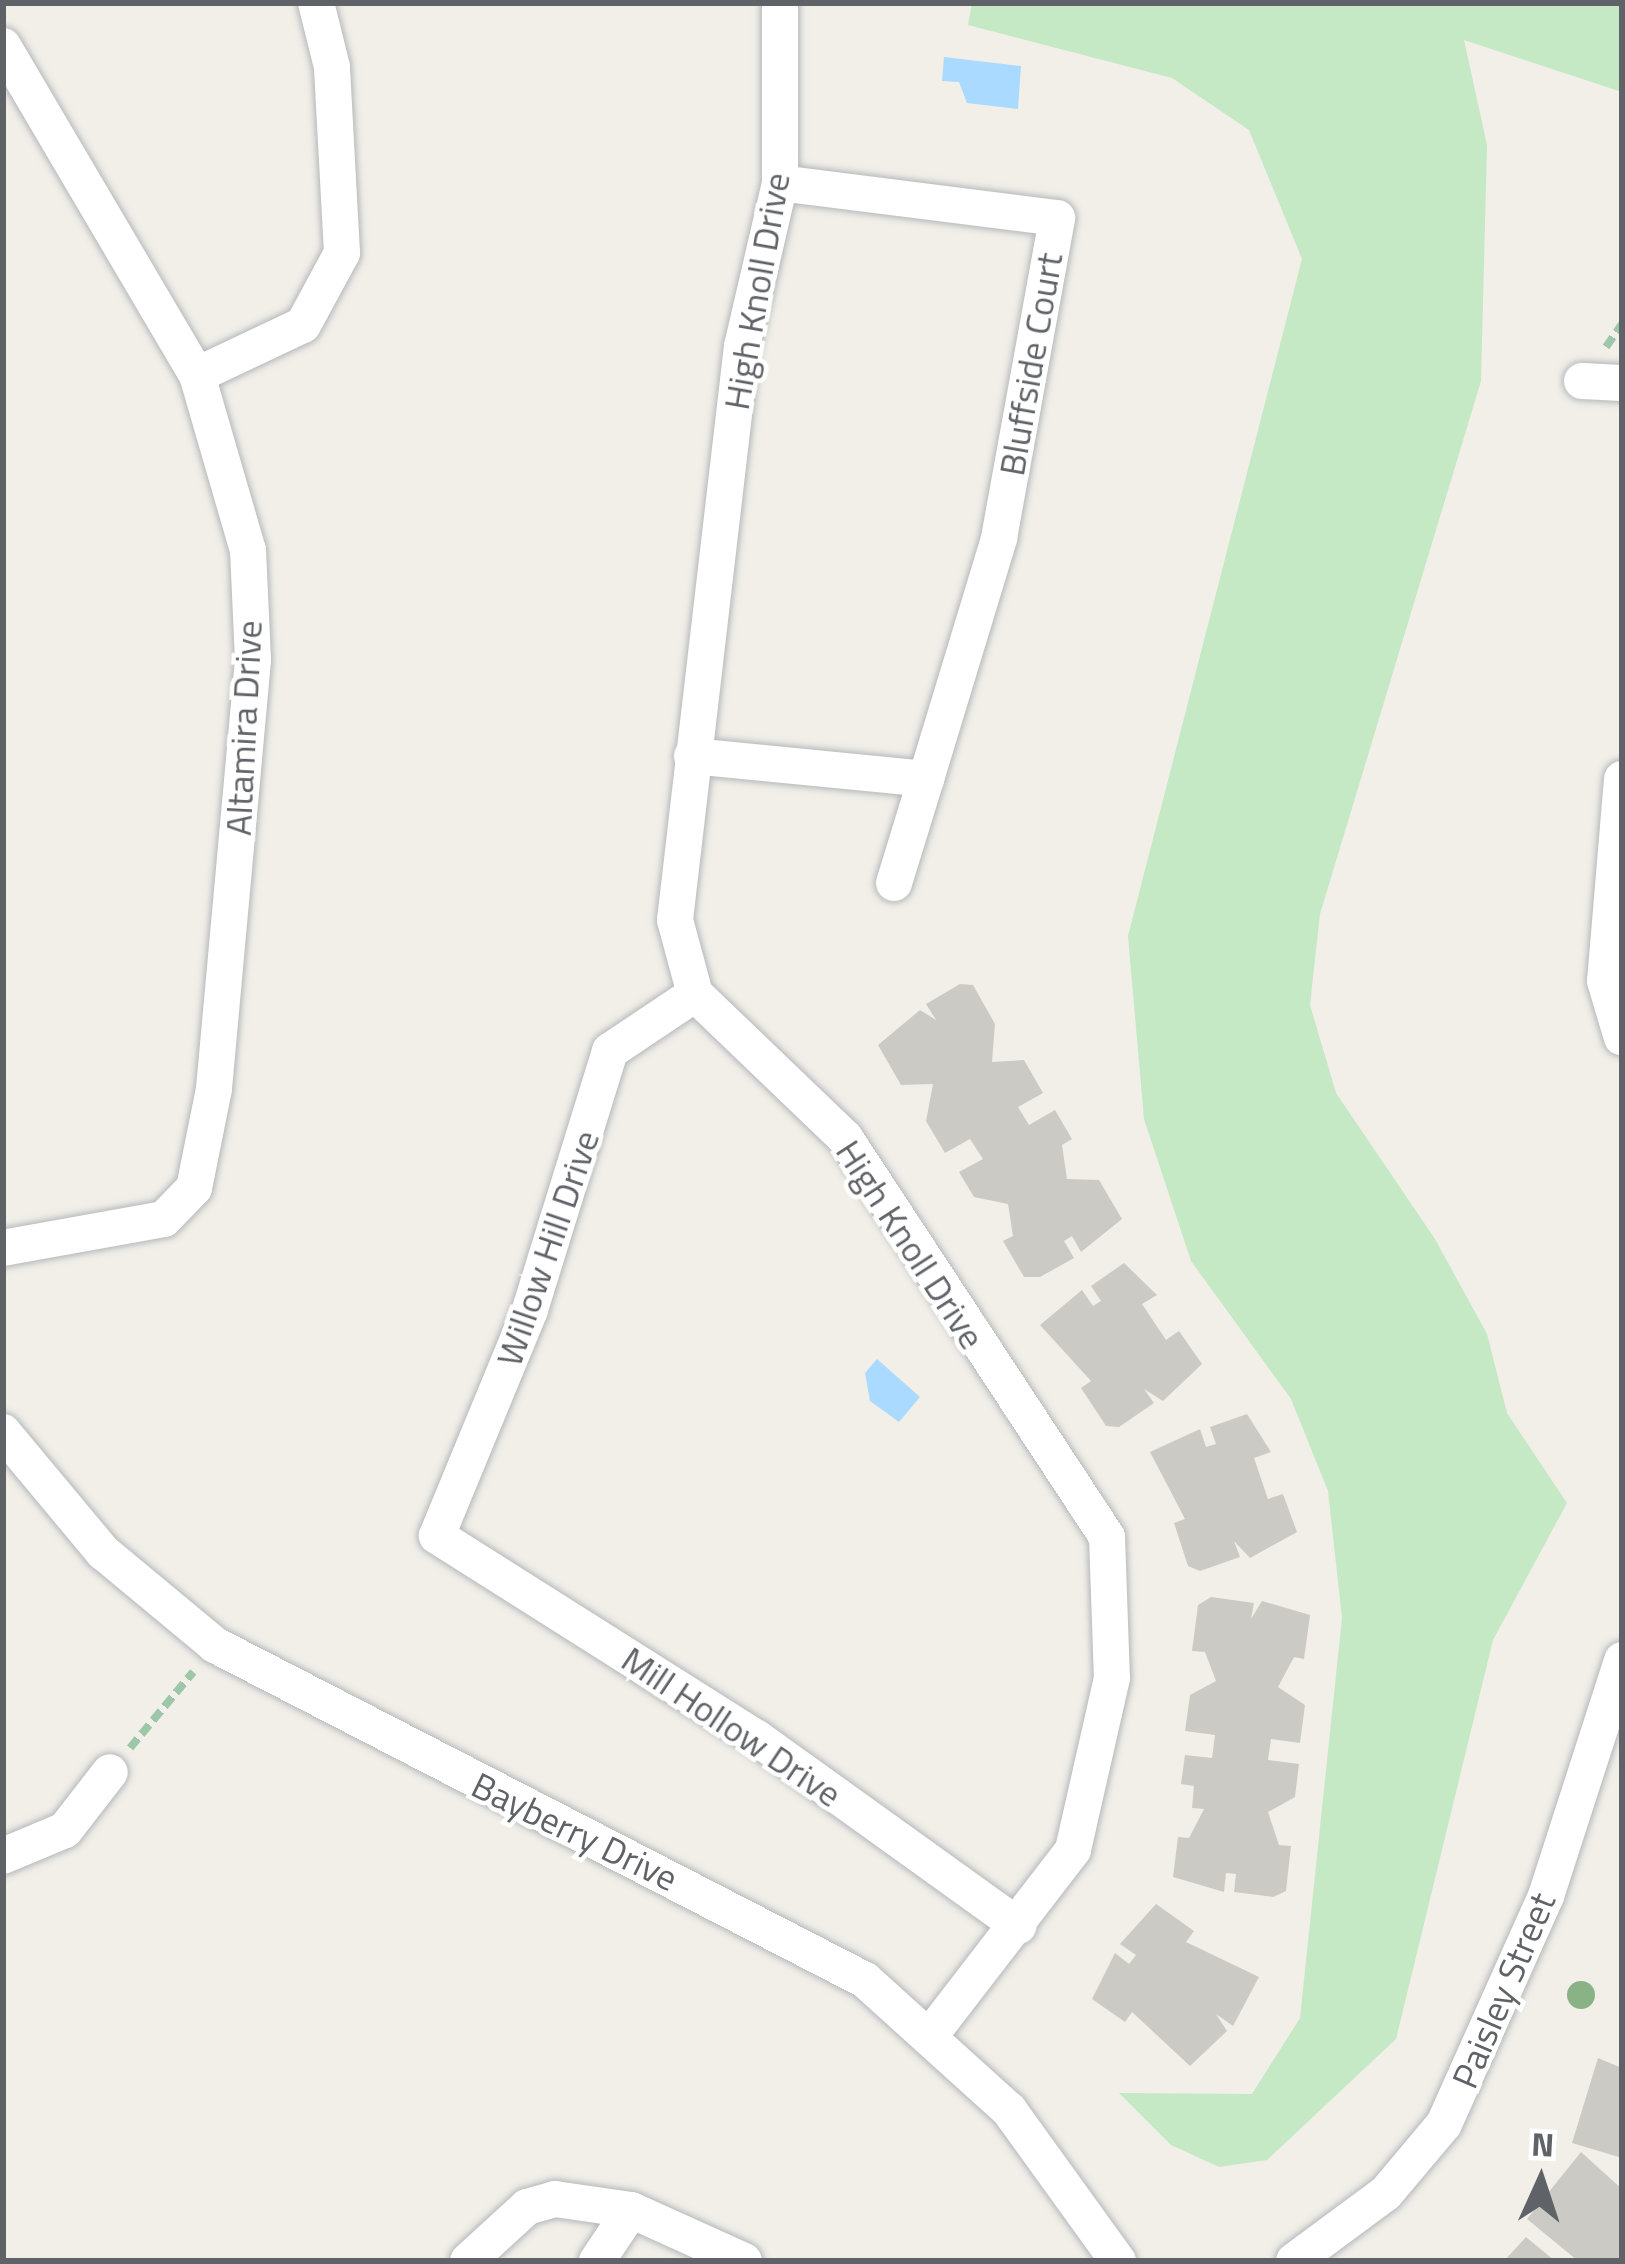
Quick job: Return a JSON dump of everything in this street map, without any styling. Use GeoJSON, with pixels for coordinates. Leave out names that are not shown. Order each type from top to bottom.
{"type":"FeatureCollection","features":[{"type":"Feature","properties":{"kind":"street"},"geometry":{"type":"LineString","coordinates":[[197,375],[303,325],[342,253],[332,67],[316,3]]}},
{"type":"Feature","properties":{"kind":"street","name":"High Knoll Drive"},"geometry":{"type":"LineString","coordinates":[[780,3],[780,183],[742,346],[674,920],[695,994],[845,1138],[1108,1538],[1112,1678],[1073,1850],[1019,1926],[932,2033]]}},
{"type":"Feature","properties":{"kind":"street","name":"Altamira Drive"},"geometry":{"type":"LineString","coordinates":[[3,46],[197,375],[248,550],[254,660],[214,1089],[194,1188],[164,1219],[3,1248]]}},
{"type":"Feature","properties":{"kind":"street","name":"Bluffside Court"},"geometry":{"type":"LineString","coordinates":[[780,183],[1057,218],[999,538],[894,883]]}},
{"type":"Feature","properties":{"kind":"street"},"geometry":{"type":"LineString","coordinates":[[1582,381],[1622,382]]}},
{"type":"Feature","properties":{"kind":"street"},"geometry":{"type":"LineString","coordinates":[[692,756],[926,779]]}},
{"type":"Feature","properties":{"kind":"street"},"geometry":{"type":"LineString","coordinates":[[1622,779],[1605,981],[1622,1038]]}},
{"type":"Feature","properties":{"kind":"street","name":"Willow Hill Drive"},"geometry":{"type":"LineString","coordinates":[[437,1536],[530,1310],[610,1052],[695,994]]}},
{"type":"Feature","properties":{"kind":"street","name":"Bayberry Drive"},"geometry":{"type":"LineString","coordinates":[[3,1432],[104,1552],[215,1645],[294,1694],[806,1942],[932,2033],[1009,2110],[1118,2261]]}},
{"type":"Feature","properties":{"kind":"street","name":"Mill Hollow Drive"},"geometry":{"type":"LineString","coordinates":[[437,1536],[758,1738],[1019,1926]]}},
{"type":"Feature","properties":{"kind":"street","name":"Paisley Street"},"geometry":{"type":"LineString","coordinates":[[1294,2261],[1386,2193],[1444,2124],[1546,1896],[1618,1684]]}},
{"type":"Feature","properties":{"kind":"street"},"geometry":{"type":"LineString","coordinates":[[3,1856],[65,1830],[110,1772]]}},
{"type":"Feature","properties":{"kind":"street"},"geometry":{"type":"LineString","coordinates":[[468,2261],[526,2207],[555,2199],[631,2210],[744,2261]]}},
{"type":"Feature","properties":{"kind":"street"},"geometry":{"type":"LineString","coordinates":[[597,2261],[631,2210]]}},
{"type":"Feature","properties":{"kind":"path"},"geometry":{"type":"LineString","coordinates":[[110,1772],[215,1645]]}},
{"type":"Feature","properties":{"kind":"green space"},"geometry":{"type":"Polygon","coordinates":[[[972,3],[1622,3],[1622,92],[1464,40],[1487,145],[1481,381],[1320,914],[1310,1005],[1336,1093],[1435,1239],[1487,1334],[1507,1413],[1567,1503],[1493,1640],[1396,2039],[1267,2160],[1219,2167],[1171,2145],[1119,2093],[1252,2094],[1300,2018],[1342,1618],[1328,1491],[1291,1399],[1191,1261],[1144,1119],[1128,936],[1302,259],[1249,130],[1172,78],[968,25],[972,3]]]}},
{"type":"Feature","properties":{"kind":"water"},"geometry":{"type":"Polygon","coordinates":[[[944,57],[1021,66],[1018,109],[967,103],[959,82],[942,81],[944,57]]]}},
{"type":"Feature","properties":{"kind":"water"},"geometry":{"type":"Polygon","coordinates":[[[877,1359],[920,1397],[899,1422],[870,1401],[865,1373],[877,1359]]]}},
{"type":"Feature","properties":{"kind":"building"},"geometry":{"type":"Polygon","coordinates":[[[960,984],[973,985],[995,1024],[992,1062],[1024,1060],[1043,1093],[1018,1107],[1029,1125],[1055,1110],[1072,1139],[1062,1145],[1067,1179],[1099,1180],[1122,1219],[1081,1252],[1072,1236],[1064,1241],[1074,1258],[1040,1277],[1024,1277],[1003,1241],[1013,1236],[1008,1204],[974,1197],[959,1172],[983,1159],[970,1139],[945,1153],[926,1121],[933,1084],[901,1085],[878,1045],[920,1010],[936,1020],[926,1004],[960,984]]]}},
{"type":"Feature","properties":{"kind":"building"},"geometry":{"type":"Polygon","coordinates":[[[1124,1263],[1157,1295],[1142,1304],[1166,1340],[1179,1331],[1202,1364],[1163,1401],[1144,1389],[1154,1403],[1119,1427],[1106,1426],[1081,1388],[1091,1381],[1040,1325],[1082,1290],[1093,1306],[1101,1301],[1091,1286],[1124,1263]]]}},
{"type":"Feature","properties":{"kind":"building"},"geometry":{"type":"Polygon","coordinates":[[[1247,1414],[1271,1452],[1254,1458],[1268,1499],[1283,1494],[1297,1532],[1250,1558],[1234,1541],[1240,1557],[1200,1571],[1188,1566],[1174,1523],[1185,1519],[1150,1452],[1200,1429],[1206,1447],[1216,1444],[1210,1427],[1247,1414]]]}},
{"type":"Feature","properties":{"kind":"building"},"geometry":{"type":"Polygon","coordinates":[[[1211,1597],[1254,1603],[1251,1619],[1262,1601],[1310,1615],[1304,1659],[1294,1657],[1278,1687],[1305,1705],[1300,1743],[1271,1739],[1268,1760],[1299,1764],[1295,1797],[1268,1812],[1279,1845],[1291,1846],[1286,1891],[1273,1897],[1234,1892],[1236,1874],[1226,1873],[1224,1892],[1173,1877],[1178,1837],[1189,1838],[1204,1809],[1192,1808],[1194,1786],[1181,1784],[1185,1755],[1212,1758],[1215,1735],[1185,1731],[1190,1695],[1216,1681],[1205,1652],[1192,1651],[1198,1605],[1211,1597]]]}},
{"type":"Feature","properties":{"kind":"building"},"geometry":{"type":"Polygon","coordinates":[[[1156,1904],[1194,1931],[1186,1942],[1259,1977],[1233,2026],[1216,2014],[1227,2031],[1190,2066],[1132,2012],[1125,2022],[1092,1999],[1115,1953],[1129,1964],[1136,1955],[1120,1944],[1156,1904]]]}},
{"type":"Feature","properties":{"kind":"building"},"geometry":{"type":"Polygon","coordinates":[[[1598,2058],[1622,2068],[1622,2158],[1572,2143],[1598,2058]]]}},
{"type":"Feature","properties":{"kind":"building"},"geometry":{"type":"Polygon","coordinates":[[[1581,2152],[1622,2189],[1622,2261],[1578,2261],[1527,2219],[1581,2152]]]}},
{"type":"Feature","properties":{"kind":"building"},"geometry":{"type":"Polygon","coordinates":[[[1526,2237],[1555,2261],[1504,2261],[1526,2237]]]}}]}
